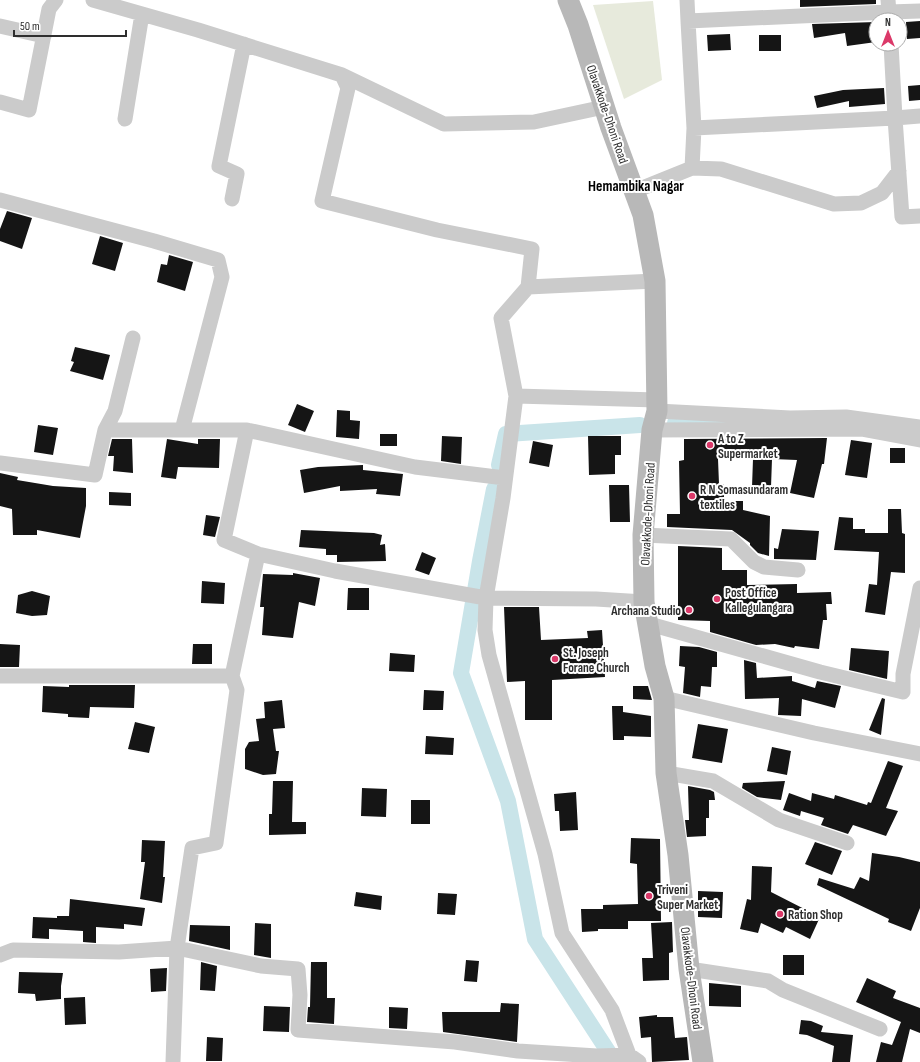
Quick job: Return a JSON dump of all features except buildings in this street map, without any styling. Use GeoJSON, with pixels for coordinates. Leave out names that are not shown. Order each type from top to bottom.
{"type":"FeatureCollection","features":[{"type":"Feature","properties":{"kind":"main road","name":"Olavakkode-Dhoni Road"},"geometry":{"type":"LineString","coordinates":[[568,0],[578,25],[604,107],[643,215],[655,281],[655,413],[643,535],[644,602],[646,623],[664,698],[666,773],[678,855],[689,968],[702,1062]]}},
{"type":"Feature","properties":{"kind":"street"},"geometry":{"type":"LineString","coordinates":[[0,102],[30,110],[49,9],[56,0]]}},
{"type":"Feature","properties":{"kind":"street"},"geometry":{"type":"LineString","coordinates":[[93,0],[244,44],[342,75],[444,124],[534,122],[604,107]]}},
{"type":"Feature","properties":{"kind":"street"},"geometry":{"type":"LineString","coordinates":[[687,0],[694,128],[692,168]]}},
{"type":"Feature","properties":{"kind":"street"},"geometry":{"type":"LineString","coordinates":[[688,21],[888,11],[920,11]]}},
{"type":"Feature","properties":{"kind":"street"},"geometry":{"type":"LineString","coordinates":[[125,119],[142,14]]}},
{"type":"Feature","properties":{"kind":"street"},"geometry":{"type":"LineString","coordinates":[[0,26],[44,36]]}},
{"type":"Feature","properties":{"kind":"street"},"geometry":{"type":"LineString","coordinates":[[232,199],[237,174],[219,166],[244,44]]}},
{"type":"Feature","properties":{"kind":"street"},"geometry":{"type":"LineString","coordinates":[[891,52],[902,217],[920,216]]}},
{"type":"Feature","properties":{"kind":"street"},"geometry":{"type":"LineString","coordinates":[[0,955],[13,950],[119,952],[176,948],[261,966],[298,969],[300,996],[298,1030],[455,1042],[518,1051],[634,1058],[612,1010],[562,933],[545,854],[489,655],[485,630],[486,598],[516,399],[501,318],[528,287],[532,249],[437,230],[322,201],[348,88],[342,75]]}},
{"type":"Feature","properties":{"kind":"street"},"geometry":{"type":"LineString","coordinates":[[694,128],[920,116]]}},
{"type":"Feature","properties":{"kind":"street"},"geometry":{"type":"LineString","coordinates":[[635,191],[692,168],[721,169],[834,204],[861,203],[882,193],[899,171]]}},
{"type":"Feature","properties":{"kind":"street"},"geometry":{"type":"LineString","coordinates":[[0,200],[154,241],[218,260],[222,278],[182,430]]}},
{"type":"Feature","properties":{"kind":"street"},"geometry":{"type":"LineString","coordinates":[[528,287],[655,281]]}},
{"type":"Feature","properties":{"kind":"street"},"geometry":{"type":"LineString","coordinates":[[0,463],[95,475],[105,430],[115,411],[133,338]]}},
{"type":"Feature","properties":{"kind":"street"},"geometry":{"type":"LineString","coordinates":[[516,399],[655,413],[861,429],[920,440]]}},
{"type":"Feature","properties":{"kind":"street"},"geometry":{"type":"LineString","coordinates":[[655,413],[790,418],[846,416],[920,427]]}},
{"type":"Feature","properties":{"kind":"street"},"geometry":{"type":"LineString","coordinates":[[105,430],[247,430],[416,467],[506,472]]}},
{"type":"Feature","properties":{"kind":"street"},"geometry":{"type":"LineString","coordinates":[[247,430],[224,540],[258,554],[335,571],[486,598],[596,599],[644,602]]}},
{"type":"Feature","properties":{"kind":"street"},"geometry":{"type":"LineString","coordinates":[[643,535],[730,539],[754,562],[764,567],[798,570]]}},
{"type":"Feature","properties":{"kind":"street"},"geometry":{"type":"LineString","coordinates":[[173,1062],[176,948],[192,848],[216,843],[237,690],[232,676],[258,554]]}},
{"type":"Feature","properties":{"kind":"street"},"geometry":{"type":"LineString","coordinates":[[646,623],[820,672],[903,692],[903,674],[920,588]]}},
{"type":"Feature","properties":{"kind":"street"},"geometry":{"type":"LineString","coordinates":[[0,676],[232,676]]}},
{"type":"Feature","properties":{"kind":"street"},"geometry":{"type":"LineString","coordinates":[[664,698],[814,733],[920,754]]}},
{"type":"Feature","properties":{"kind":"street"},"geometry":{"type":"LineString","coordinates":[[666,773],[713,781],[779,820],[847,843]]}},
{"type":"Feature","properties":{"kind":"street"},"geometry":{"type":"LineString","coordinates":[[689,968],[768,981],[783,990],[880,1029]]}},
{"type":"Feature","properties":{"kind":"shaded area"},"geometry":{"type":"Polygon","coordinates":[[[653,1],[662,80],[624,99],[593,5],[653,1]]]}},
{"type":"Feature","properties":{"kind":"waterway"},"geometry":{"type":"LineString","coordinates":[[675,423],[737,421]]}},
{"type":"Feature","properties":{"kind":"waterway"},"geometry":{"type":"LineString","coordinates":[[499,465],[506,434],[640,425]]}},
{"type":"Feature","properties":{"kind":"waterway"},"geometry":{"type":"LineString","coordinates":[[494,489],[461,673],[508,801],[535,939],[615,1062]]}},
{"type":"Feature","properties":{"kind":"place","name":"A to Z Supermarket"},"geometry":{"type":"Point","coordinates":[710,445]}},
{"type":"Feature","properties":{"kind":"place","name":"R N Somasundaram textiles"},"geometry":{"type":"Point","coordinates":[692,496]}},
{"type":"Feature","properties":{"kind":"place","name":"Post Office Kallegulangara"},"geometry":{"type":"Point","coordinates":[717,599]}},
{"type":"Feature","properties":{"kind":"place","name":"Archana Studio"},"geometry":{"type":"Point","coordinates":[689,610]}},
{"type":"Feature","properties":{"kind":"place","name":"St. Joseph Forane Church"},"geometry":{"type":"Point","coordinates":[555,659]}},
{"type":"Feature","properties":{"kind":"place","name":"Triveni Super Market"},"geometry":{"type":"Point","coordinates":[649,896]}},
{"type":"Feature","properties":{"kind":"place","name":"Ration Shop"},"geometry":{"type":"Point","coordinates":[780,914]}},
{"type":"Feature","properties":{"kind":"district","name":"Hemambika Nagar"},"geometry":{"type":"Point","coordinates":[636,186]}}]}
